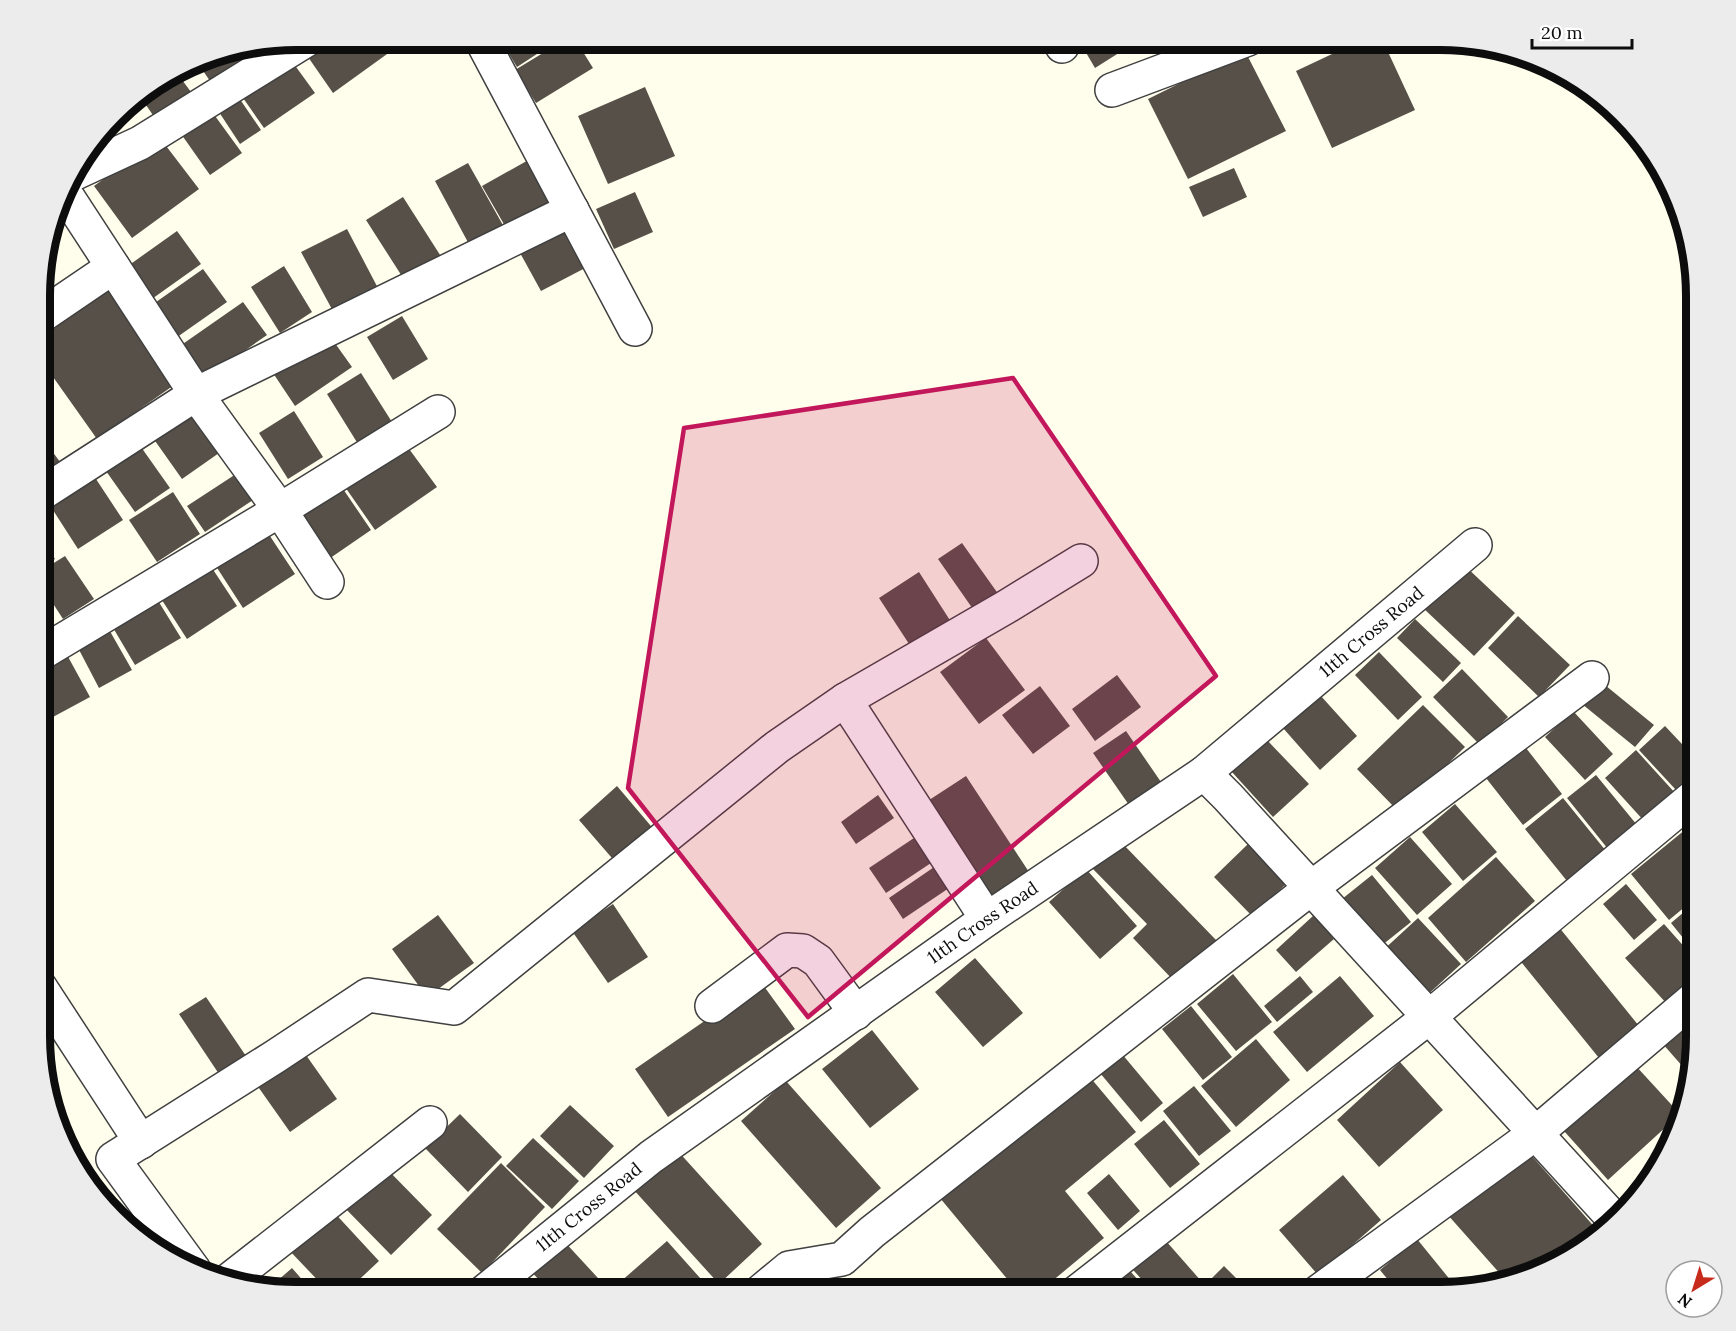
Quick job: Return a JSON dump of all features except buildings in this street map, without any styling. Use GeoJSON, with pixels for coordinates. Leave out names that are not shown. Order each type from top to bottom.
{"type":"FeatureCollection","features":[{"type":"Feature","properties":{"kind":"street"},"geometry":{"type":"LineString","coordinates":[[86,168],[140,143],[290,50]]}},
{"type":"Feature","properties":{"kind":"street"},"geometry":{"type":"LineString","coordinates":[[487,50],[635,329]]}},
{"type":"Feature","properties":{"kind":"street"},"geometry":{"type":"LineString","coordinates":[[1112,90],[1190,50]]}},
{"type":"Feature","properties":{"kind":"street"},"geometry":{"type":"LineString","coordinates":[[69,200],[196,394],[280,510],[327,582]]}},
{"type":"Feature","properties":{"kind":"street"},"geometry":{"type":"LineString","coordinates":[[50,488],[196,394],[572,210]]}},
{"type":"Feature","properties":{"kind":"street"},"geometry":{"type":"LineString","coordinates":[[50,310],[112,267]]}},
{"type":"Feature","properties":{"kind":"street"},"geometry":{"type":"LineString","coordinates":[[50,648],[438,412]]}},
{"type":"Feature","properties":{"kind":"street","name":"11th Cross Road"},"geometry":{"type":"LineString","coordinates":[[496,1282],[651,1156],[987,919],[1204,773],[1475,545]]}},
{"type":"Feature","properties":{"kind":"street"},"geometry":{"type":"LineString","coordinates":[[181,1253],[113,1159],[368,995],[454,1008],[777,747],[845,700],[1081,561]]}},
{"type":"Feature","properties":{"kind":"street"},"geometry":{"type":"LineString","coordinates":[[772,1282],[789,1268],[842,1259],[872,1232],[1311,888],[1592,678]]}},
{"type":"Feature","properties":{"kind":"street"},"geometry":{"type":"LineString","coordinates":[[845,700],[987,919]]}},
{"type":"Feature","properties":{"kind":"street"},"geometry":{"type":"LineString","coordinates":[[1204,773],[1609,1214]]}},
{"type":"Feature","properties":{"kind":"street"},"geometry":{"type":"LineString","coordinates":[[1090,1282],[1429,1017],[1686,804]]}},
{"type":"Feature","properties":{"kind":"street"},"geometry":{"type":"LineString","coordinates":[[712,1006],[787,950],[803,951],[818,961],[856,1013]]}},
{"type":"Feature","properties":{"kind":"street"},"geometry":{"type":"LineString","coordinates":[[50,1002],[141,1142]]}},
{"type":"Feature","properties":{"kind":"street"},"geometry":{"type":"LineString","coordinates":[[1332,1282],[1536,1133],[1686,1006]]}},
{"type":"Feature","properties":{"kind":"street"},"geometry":{"type":"LineString","coordinates":[[237,1274],[430,1123]]}},
{"type":"Feature","properties":{"kind":"highlighted area"},"geometry":{"type":"Polygon","coordinates":[[[1013,378],[1216,676],[808,1017],[628,788],[684,428],[1013,378]]]}}]}
